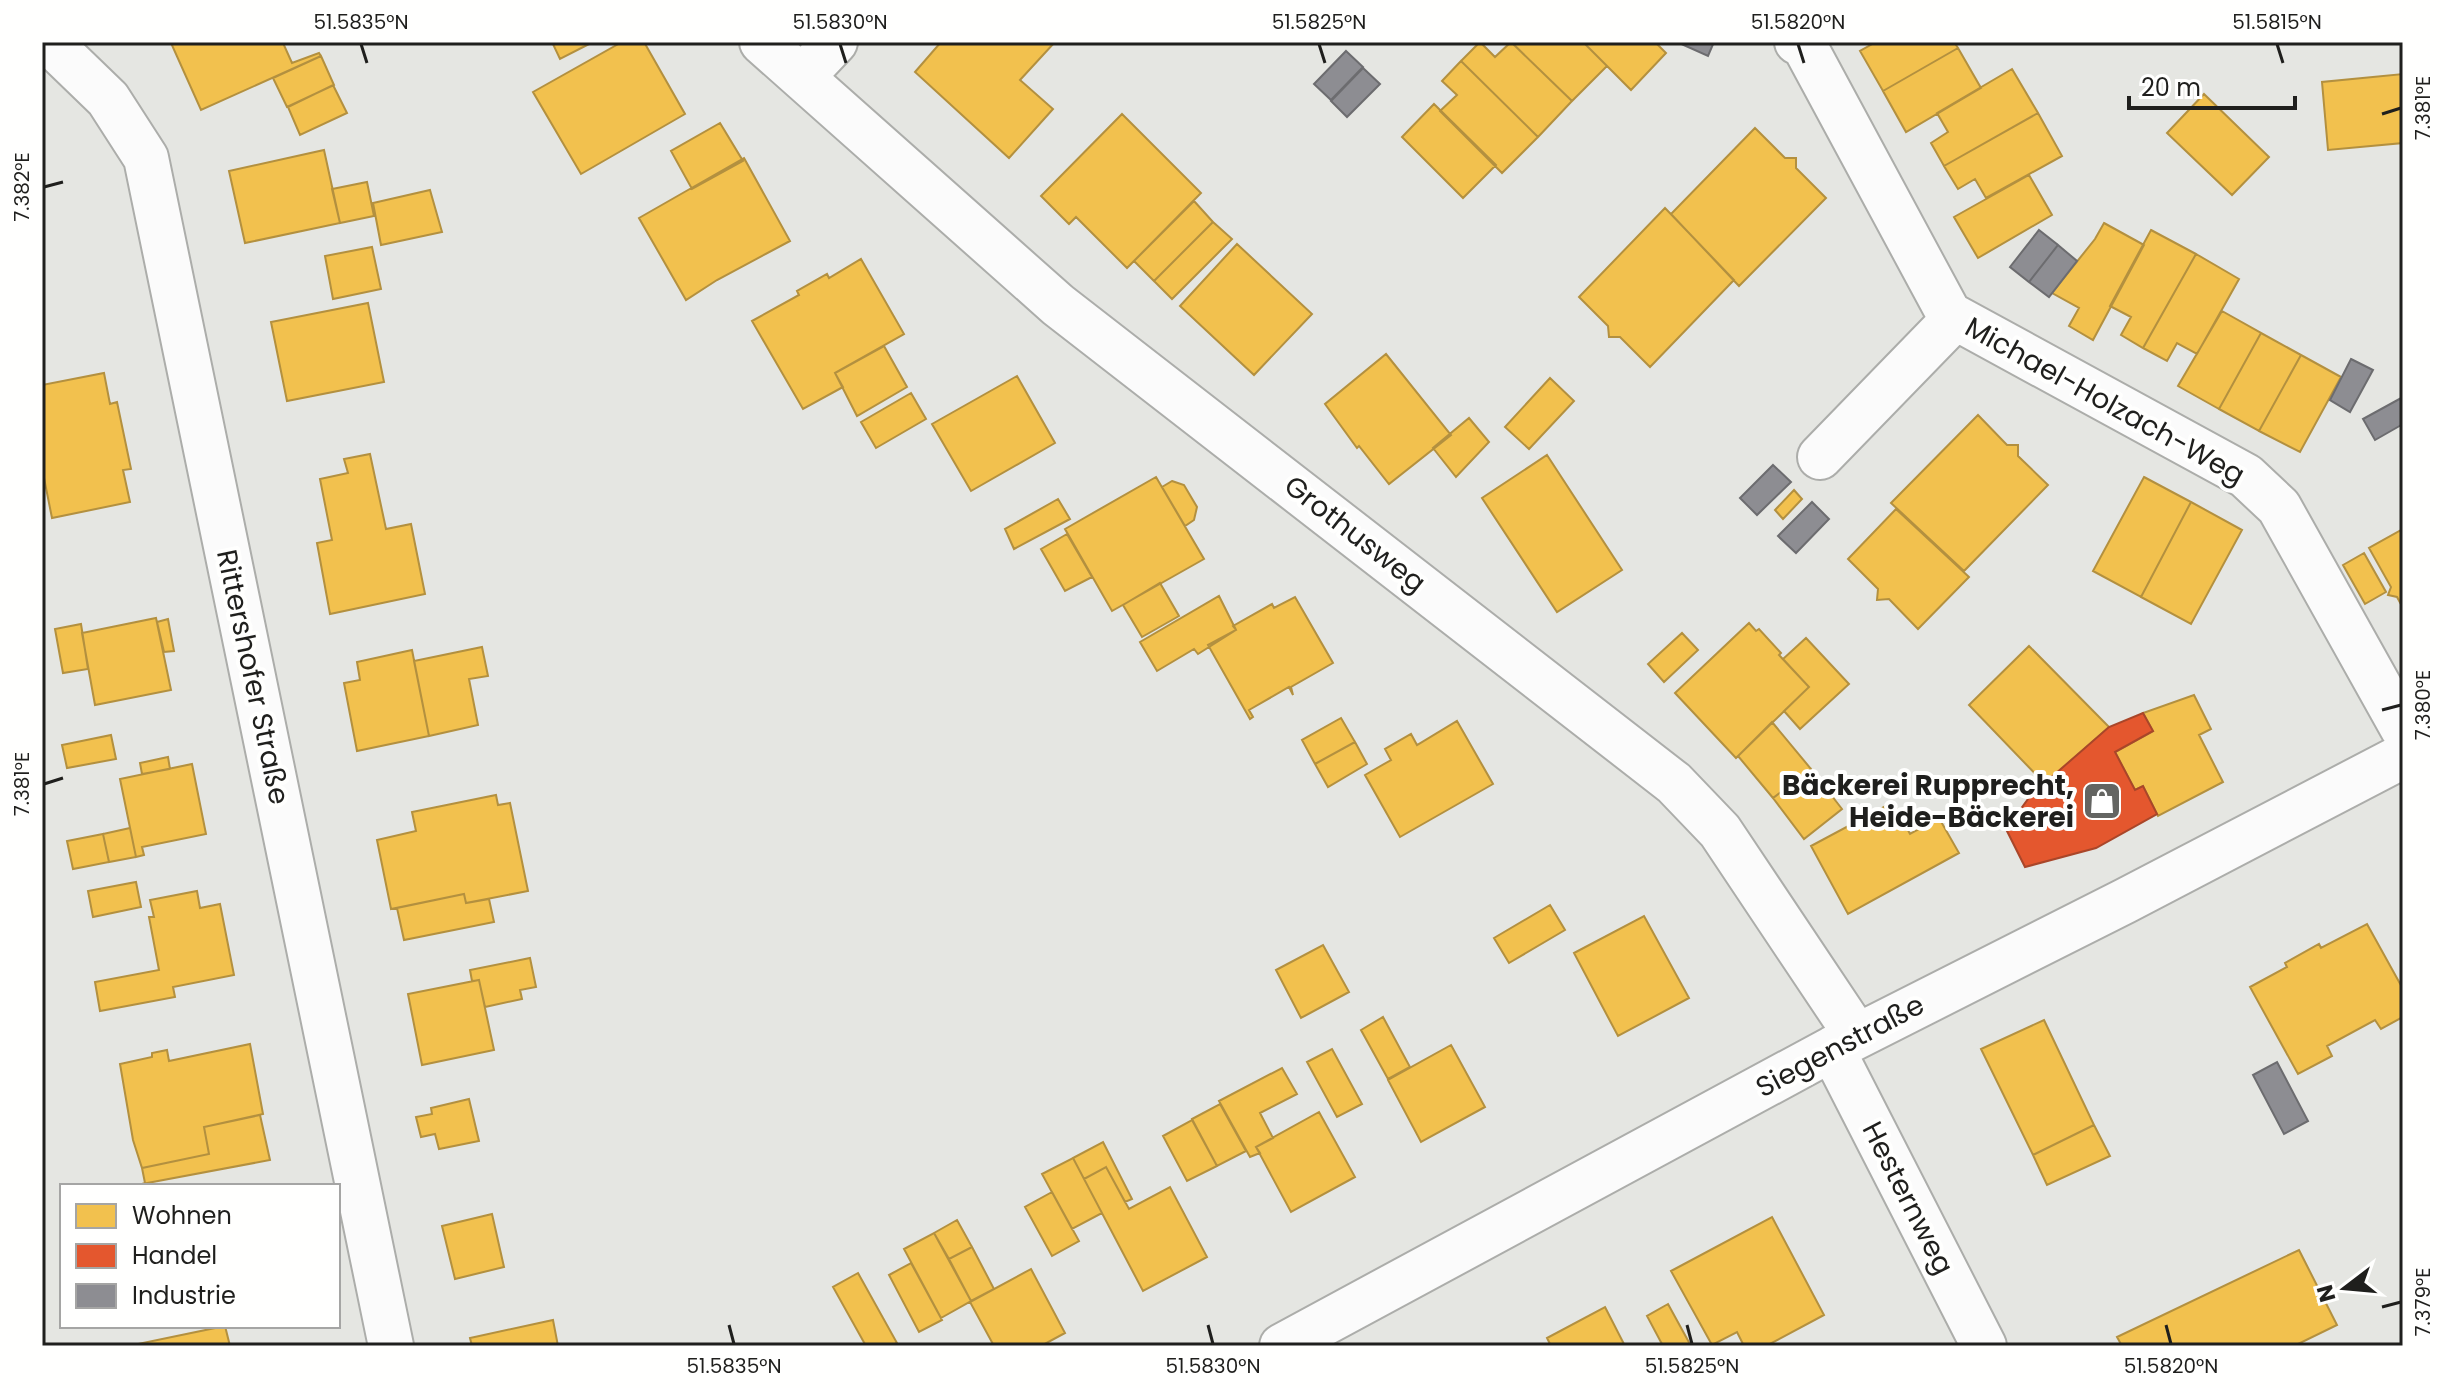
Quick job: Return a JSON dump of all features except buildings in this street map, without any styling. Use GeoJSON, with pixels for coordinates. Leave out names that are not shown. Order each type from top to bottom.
{"type":"FeatureCollection","features":[{"type":"Feature","properties":{"kind":"street","name":"Rittershofer Straße"},"geometry":{"type":"LineString","coordinates":[[49,42],[108,99],[146,158],[391,1346]]}},
{"type":"Feature","properties":{"kind":"street","name":"Grothusweg"},"geometry":{"type":"LineString","coordinates":[[762,42],[1058,305],[1674,783],[1720,831],[1844,1043]]}},
{"type":"Feature","properties":{"kind":"street"},"geometry":{"type":"LineString","coordinates":[[802,77],[835,42]]}},
{"type":"Feature","properties":{"kind":"street","name":"Michael-Holzach-Weg"},"geometry":{"type":"LineString","coordinates":[[1797,42],[1804,45],[1949,314],[2246,476],[2279,507],[2403,729]]}},
{"type":"Feature","properties":{"kind":"street","name":"Michael-Holzach-Weg"},"geometry":{"type":"LineString","coordinates":[[1820,457],[1955,318]]}},
{"type":"Feature","properties":{"kind":"street","name":"Siegenstraße"},"geometry":{"type":"LineString","coordinates":[[1282,1346],[1844,1043],[2403,756]]}},
{"type":"Feature","properties":{"kind":"street","name":"Hesternweg"},"geometry":{"type":"LineString","coordinates":[[1844,1043],[1984,1346]]}},
{"type":"Feature","properties":{"kind":"place","name":"Bäckerei Rupprecht, Heide-Bäckerei"},"geometry":{"type":"Point","coordinates":[2102,801]}}]}
